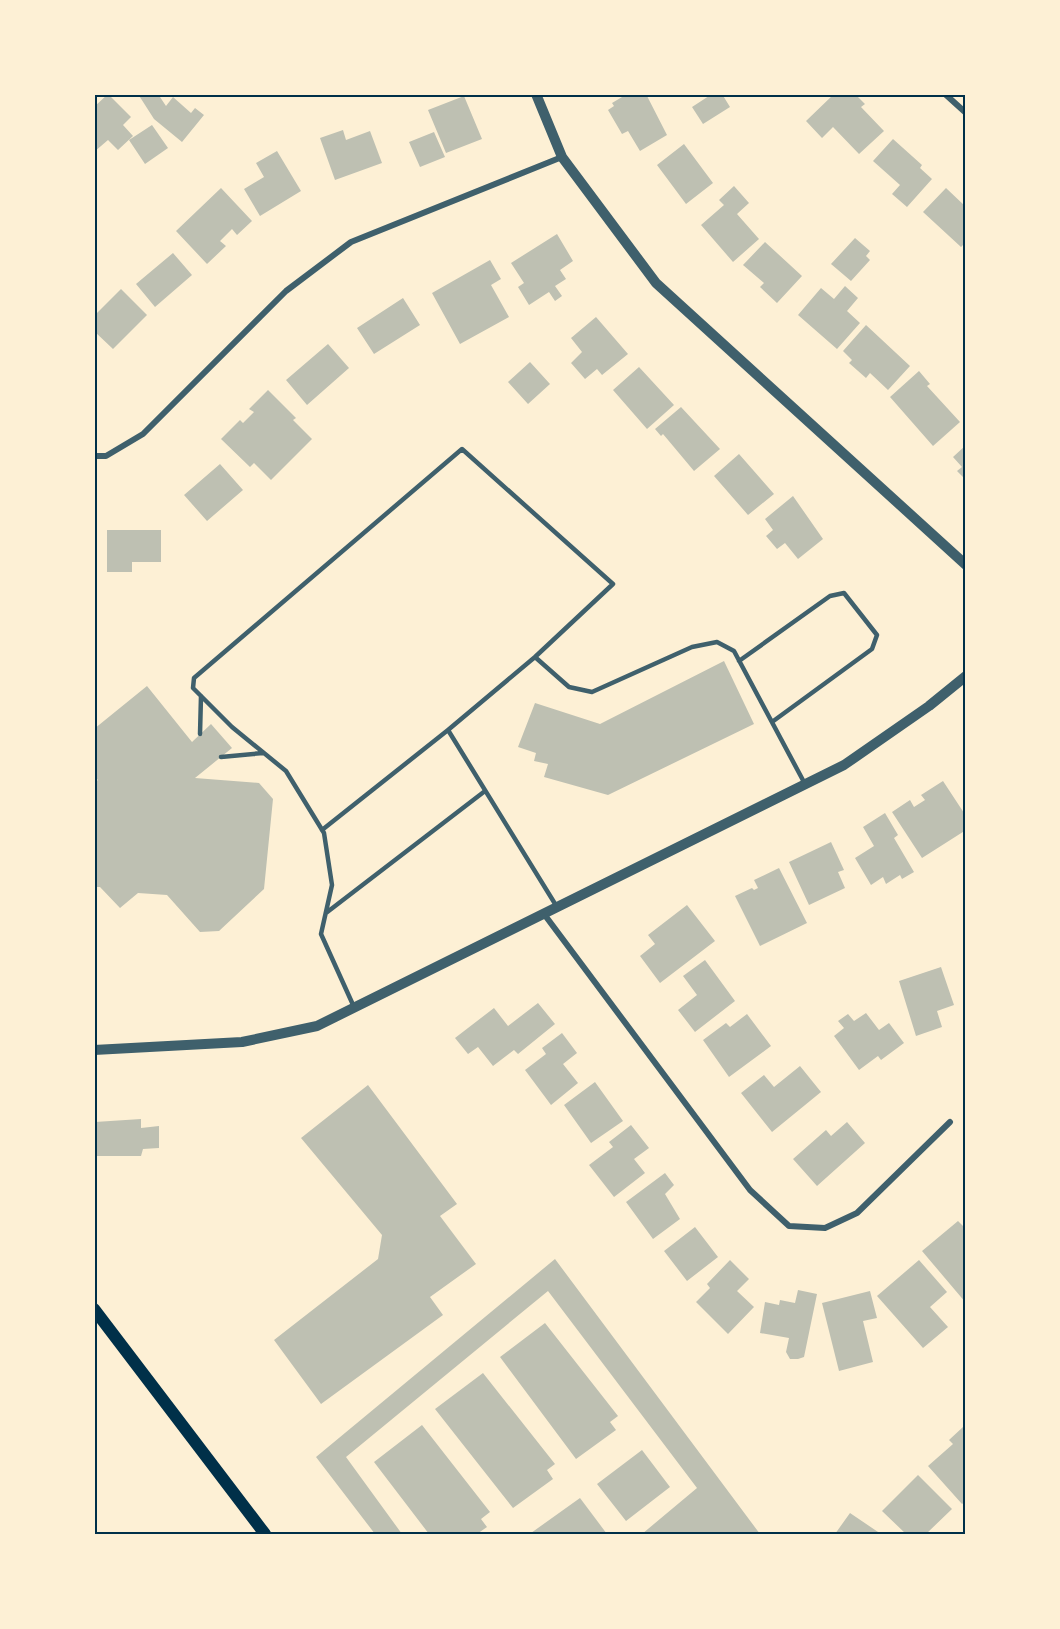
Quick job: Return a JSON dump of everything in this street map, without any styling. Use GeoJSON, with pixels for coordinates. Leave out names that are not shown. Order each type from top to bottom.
{"type":"FeatureCollection","features":[{"type":"Feature","properties":{"kind":"main road"},"geometry":{"type":"LineString","coordinates":[[94,1309],[265,1534]]}},
{"type":"Feature","properties":{"kind":"street"},"geometry":{"type":"LineString","coordinates":[[536,94],[562,157],[656,283],[966,565]]}},
{"type":"Feature","properties":{"kind":"street"},"geometry":{"type":"LineString","coordinates":[[945,94],[966,113]]}},
{"type":"Feature","properties":{"kind":"street"},"geometry":{"type":"LineString","coordinates":[[94,456],[106,456],[144,434],[286,291],[351,242],[562,157]]}},
{"type":"Feature","properties":{"kind":"street"},"geometry":{"type":"LineString","coordinates":[[94,1050],[242,1042],[317,1026],[844,765],[929,706],[966,676]]}},
{"type":"Feature","properties":{"kind":"street"},"geometry":{"type":"LineString","coordinates":[[544,914],[750,1190],[789,1226],[825,1228],[857,1213],[950,1122]]}},
{"type":"Feature","properties":{"kind":"lane"},"geometry":{"type":"LineString","coordinates":[[322,830],[448,730],[535,657],[614,584],[462,449],[194,678],[193,688],[286,771],[322,830],[332,885],[321,933],[354,1007]]}},
{"type":"Feature","properties":{"kind":"lane"},"geometry":{"type":"LineString","coordinates":[[739,661],[831,596],[844,593],[877,635],[872,649],[772,722]]}},
{"type":"Feature","properties":{"kind":"lane"},"geometry":{"type":"LineString","coordinates":[[535,657],[569,687],[592,692],[692,647],[717,642],[734,651],[805,784]]}},
{"type":"Feature","properties":{"kind":"lane"},"geometry":{"type":"LineString","coordinates":[[200,734],[201,696]]}},
{"type":"Feature","properties":{"kind":"lane"},"geometry":{"type":"LineString","coordinates":[[448,730],[557,907]]}},
{"type":"Feature","properties":{"kind":"lane"},"geometry":{"type":"LineString","coordinates":[[221,757],[264,753]]}},
{"type":"Feature","properties":{"kind":"lane"},"geometry":{"type":"LineString","coordinates":[[326,913],[485,791]]}},
{"type":"Feature","properties":{"kind":"building"},"geometry":{"type":"Polygon","coordinates":[[[108,94],[131,117],[123,125],[133,136],[118,150],[108,140],[94,152],[94,107],[108,94]]]}},
{"type":"Feature","properties":{"kind":"building"},"geometry":{"type":"Polygon","coordinates":[[[138,94],[163,94],[160,97],[166,106],[173,97],[191,113],[195,108],[204,115],[182,142],[154,119],[138,94]]]}},
{"type":"Feature","properties":{"kind":"building"},"geometry":{"type":"Polygon","coordinates":[[[627,94],[646,94],[667,135],[640,151],[628,131],[622,134],[608,110],[614,106],[612,103],[627,94]]]}},
{"type":"Feature","properties":{"kind":"building"},"geometry":{"type":"Polygon","coordinates":[[[712,94],[722,94],[730,107],[703,124],[692,107],[712,94]]]}},
{"type":"Feature","properties":{"kind":"building"},"geometry":{"type":"Polygon","coordinates":[[[834,94],[855,94],[865,104],[861,107],[884,131],[859,154],[833,127],[822,138],[806,121],[834,94]]]}},
{"type":"Feature","properties":{"kind":"building"},"geometry":{"type":"Polygon","coordinates":[[[464,96],[482,139],[446,153],[428,110],[464,96]]]}},
{"type":"Feature","properties":{"kind":"building"},"geometry":{"type":"Polygon","coordinates":[[[152,125],[168,148],[145,164],[129,140],[152,125]]]}},
{"type":"Feature","properties":{"kind":"building"},"geometry":{"type":"Polygon","coordinates":[[[343,130],[346,140],[370,131],[382,163],[335,180],[320,138],[343,130]]]}},
{"type":"Feature","properties":{"kind":"building"},"geometry":{"type":"Polygon","coordinates":[[[434,132],[445,157],[420,167],[409,142],[434,132]]]}},
{"type":"Feature","properties":{"kind":"building"},"geometry":{"type":"Polygon","coordinates":[[[893,139],[922,165],[920,168],[932,179],[907,207],[892,194],[900,185],[873,161],[893,139]]]}},
{"type":"Feature","properties":{"kind":"building"},"geometry":{"type":"Polygon","coordinates":[[[684,144],[713,183],[686,204],[657,165],[684,144]]]}},
{"type":"Feature","properties":{"kind":"building"},"geometry":{"type":"Polygon","coordinates":[[[277,151],[301,191],[260,216],[244,189],[264,177],[256,163],[277,151]]]}},
{"type":"Feature","properties":{"kind":"building"},"geometry":{"type":"Polygon","coordinates":[[[734,186],[749,203],[737,214],[759,239],[733,262],[701,225],[724,205],[719,200],[734,186]]]}},
{"type":"Feature","properties":{"kind":"building"},"geometry":{"type":"Polygon","coordinates":[[[221,188],[252,221],[237,235],[232,229],[220,241],[226,246],[207,264],[176,231],[221,188]]]}},
{"type":"Feature","properties":{"kind":"building"},"geometry":{"type":"Polygon","coordinates":[[[946,188],[966,207],[966,242],[961,247],[923,212],[946,188]]]}},
{"type":"Feature","properties":{"kind":"building"},"geometry":{"type":"Polygon","coordinates":[[[557,234],[573,261],[560,270],[566,279],[555,286],[562,296],[555,301],[549,292],[529,305],[518,287],[524,283],[511,263],[557,234]]]}},
{"type":"Feature","properties":{"kind":"building"},"geometry":{"type":"Polygon","coordinates":[[[855,238],[870,251],[866,256],[870,260],[851,281],[831,264],[855,238]]]}},
{"type":"Feature","properties":{"kind":"building"},"geometry":{"type":"Polygon","coordinates":[[[765,242],[802,276],[777,303],[760,287],[764,283],[743,265],[765,242]]]}},
{"type":"Feature","properties":{"kind":"building"},"geometry":{"type":"Polygon","coordinates":[[[173,253],[192,275],[155,307],[136,284],[173,253]]]}},
{"type":"Feature","properties":{"kind":"building"},"geometry":{"type":"Polygon","coordinates":[[[490,260],[501,279],[491,285],[509,317],[460,344],[432,293],[490,260]]]}},
{"type":"Feature","properties":{"kind":"building"},"geometry":{"type":"Polygon","coordinates":[[[845,286],[858,298],[847,311],[860,323],[837,349],[798,315],[821,288],[834,299],[845,286]]]}},
{"type":"Feature","properties":{"kind":"building"},"geometry":{"type":"Polygon","coordinates":[[[121,289],[147,315],[113,349],[94,331],[94,316],[121,289]]]}},
{"type":"Feature","properties":{"kind":"building"},"geometry":{"type":"Polygon","coordinates":[[[403,298],[420,325],[374,354],[357,328],[403,298]]]}},
{"type":"Feature","properties":{"kind":"building"},"geometry":{"type":"Polygon","coordinates":[[[596,317],[628,354],[602,375],[597,369],[585,379],[571,363],[582,352],[571,338],[596,317]]]}},
{"type":"Feature","properties":{"kind":"building"},"geometry":{"type":"Polygon","coordinates":[[[866,325],[910,366],[888,390],[870,373],[866,378],[849,363],[852,360],[843,351],[866,325]]]}},
{"type":"Feature","properties":{"kind":"building"},"geometry":{"type":"Polygon","coordinates":[[[328,344],[349,368],[307,405],[286,380],[328,344]]]}},
{"type":"Feature","properties":{"kind":"building"},"geometry":{"type":"Polygon","coordinates":[[[530,362],[550,384],[528,404],[508,382],[530,362]]]}},
{"type":"Feature","properties":{"kind":"building"},"geometry":{"type":"Polygon","coordinates":[[[639,367],[674,405],[647,429],[613,390],[639,367]]]}},
{"type":"Feature","properties":{"kind":"building"},"geometry":{"type":"Polygon","coordinates":[[[919,371],[930,384],[927,386],[960,422],[933,446],[890,397],[919,371]]]}},
{"type":"Feature","properties":{"kind":"building"},"geometry":{"type":"Polygon","coordinates":[[[268,390],[296,418],[293,420],[312,439],[271,480],[254,463],[250,467],[221,439],[240,420],[243,423],[254,412],[249,409],[268,390]]]}},
{"type":"Feature","properties":{"kind":"building"},"geometry":{"type":"Polygon","coordinates":[[[681,407],[720,449],[694,471],[663,434],[661,436],[655,429],[681,407]]]}},
{"type":"Feature","properties":{"kind":"building"},"geometry":{"type":"Polygon","coordinates":[[[966,445],[966,480],[957,471],[962,467],[953,457],[966,445]]]}},
{"type":"Feature","properties":{"kind":"building"},"geometry":{"type":"Polygon","coordinates":[[[739,454],[774,494],[748,515],[714,476],[739,454]]]}},
{"type":"Feature","properties":{"kind":"building"},"geometry":{"type":"Polygon","coordinates":[[[220,464],[243,490],[207,521],[184,495],[220,464]]]}},
{"type":"Feature","properties":{"kind":"building"},"geometry":{"type":"Polygon","coordinates":[[[793,496],[823,539],[798,559],[785,543],[777,549],[766,536],[773,530],[765,519],[793,496]]]}},
{"type":"Feature","properties":{"kind":"building"},"geometry":{"type":"Polygon","coordinates":[[[107,530],[161,530],[161,562],[132,562],[132,572],[107,572],[107,530]]]}},
{"type":"Feature","properties":{"kind":"building"},"geometry":{"type":"Polygon","coordinates":[[[724,661],[754,724],[608,795],[544,777],[548,764],[534,761],[536,753],[518,747],[535,703],[600,724],[724,661]]]}},
{"type":"Feature","properties":{"kind":"building"},"geometry":{"type":"Polygon","coordinates":[[[147,686],[192,742],[211,724],[232,748],[195,778],[259,783],[273,799],[264,889],[219,931],[200,932],[167,895],[138,893],[120,908],[100,887],[94,887],[94,783],[98,780],[94,776],[94,729],[147,686]]]}},
{"type":"Feature","properties":{"kind":"building"},"geometry":{"type":"Polygon","coordinates":[[[943,781],[966,816],[966,830],[922,858],[892,812],[910,800],[914,807],[925,800],[921,795],[943,781]]]}},
{"type":"Feature","properties":{"kind":"building"},"geometry":{"type":"Polygon","coordinates":[[[885,813],[898,835],[894,838],[914,872],[902,879],[900,875],[886,884],[883,877],[871,885],[855,858],[874,846],[863,827],[885,813]]]}},
{"type":"Feature","properties":{"kind":"building"},"geometry":{"type":"Polygon","coordinates":[[[831,842],[844,870],[838,872],[845,888],[809,905],[789,862],[831,842]]]}},
{"type":"Feature","properties":{"kind":"building"},"geometry":{"type":"Polygon","coordinates":[[[779,868],[807,923],[760,946],[735,896],[752,888],[754,890],[758,888],[754,880],[779,868]]]}},
{"type":"Feature","properties":{"kind":"building"},"geometry":{"type":"Polygon","coordinates":[[[687,905],[715,941],[660,983],[640,956],[655,944],[648,935],[687,905]]]}},
{"type":"Feature","properties":{"kind":"building"},"geometry":{"type":"Polygon","coordinates":[[[705,960],[735,1001],[695,1032],[678,1010],[697,995],[683,976],[705,960]]]}},
{"type":"Feature","properties":{"kind":"building"},"geometry":{"type":"Polygon","coordinates":[[[941,967],[954,1005],[937,1011],[942,1027],[916,1036],[899,981],[941,967]]]}},
{"type":"Feature","properties":{"kind":"building"},"geometry":{"type":"Polygon","coordinates":[[[538,1003],[555,1024],[518,1054],[514,1050],[493,1066],[478,1047],[468,1054],[455,1038],[494,1008],[508,1026],[538,1003]]]}},
{"type":"Feature","properties":{"kind":"building"},"geometry":{"type":"Polygon","coordinates":[[[866,1013],[879,1030],[889,1023],[904,1043],[881,1060],[878,1056],[859,1070],[834,1036],[844,1028],[838,1021],[848,1014],[854,1021],[866,1013]]]}},
{"type":"Feature","properties":{"kind":"building"},"geometry":{"type":"Polygon","coordinates":[[[747,1014],[771,1046],[729,1077],[703,1040],[726,1023],[730,1027],[747,1014]]]}},
{"type":"Feature","properties":{"kind":"building"},"geometry":{"type":"Polygon","coordinates":[[[562,1033],[577,1053],[563,1064],[578,1083],[551,1105],[525,1070],[546,1054],[542,1048],[562,1033]]]}},
{"type":"Feature","properties":{"kind":"building"},"geometry":{"type":"Polygon","coordinates":[[[800,1066],[821,1092],[772,1132],[741,1093],[764,1075],[774,1087],[800,1066]]]}},
{"type":"Feature","properties":{"kind":"building"},"geometry":{"type":"Polygon","coordinates":[[[595,1082],[623,1121],[591,1143],[564,1105],[595,1082]]]}},
{"type":"Feature","properties":{"kind":"building"},"geometry":{"type":"Polygon","coordinates":[[[368,1085],[457,1204],[440,1216],[476,1264],[430,1297],[443,1315],[321,1404],[274,1340],[378,1259],[382,1235],[301,1138],[368,1085]]]}},
{"type":"Feature","properties":{"kind":"building"},"geometry":{"type":"Polygon","coordinates":[[[141,1119],[141,1128],[159,1126],[159,1148],[143,1149],[141,1156],[95,1156],[95,1122],[141,1119]]]}},
{"type":"Feature","properties":{"kind":"building"},"geometry":{"type":"Polygon","coordinates":[[[847,1122],[865,1143],[817,1186],[793,1159],[826,1130],[831,1136],[847,1122]]]}},
{"type":"Feature","properties":{"kind":"building"},"geometry":{"type":"Polygon","coordinates":[[[631,1125],[649,1148],[634,1159],[645,1173],[614,1197],[589,1165],[613,1147],[609,1142],[631,1125]]]}},
{"type":"Feature","properties":{"kind":"building"},"geometry":{"type":"Polygon","coordinates":[[[665,1173],[674,1185],[665,1194],[680,1219],[653,1239],[626,1202],[665,1173]]]}},
{"type":"Feature","properties":{"kind":"building"},"geometry":{"type":"Polygon","coordinates":[[[958,1221],[966,1229],[966,1303],[922,1251],[958,1221]]]}},
{"type":"Feature","properties":{"kind":"building"},"geometry":{"type":"Polygon","coordinates":[[[695,1227],[718,1257],[687,1281],[664,1251],[695,1227]]]}},
{"type":"Feature","properties":{"kind":"building"},"geometry":{"type":"Polygon","coordinates":[[[555,1259],[760,1534],[642,1534],[697,1488],[548,1291],[346,1457],[402,1534],[375,1534],[316,1457],[555,1259]]]}},
{"type":"Feature","properties":{"kind":"building"},"geometry":{"type":"Polygon","coordinates":[[[730,1260],[749,1279],[737,1291],[754,1307],[728,1334],[696,1302],[710,1288],[707,1284],[730,1260]]]}},
{"type":"Feature","properties":{"kind":"building"},"geometry":{"type":"Polygon","coordinates":[[[919,1260],[947,1292],[930,1307],[948,1327],[923,1348],[877,1296],[919,1260]]]}},
{"type":"Feature","properties":{"kind":"building"},"geometry":{"type":"Polygon","coordinates":[[[798,1290],[817,1294],[804,1357],[790,1359],[786,1352],[789,1338],[760,1333],[765,1302],[779,1305],[780,1300],[795,1303],[798,1290]]]}},
{"type":"Feature","properties":{"kind":"building"},"geometry":{"type":"Polygon","coordinates":[[[870,1291],[877,1318],[863,1321],[873,1362],[839,1371],[822,1303],[870,1291]]]}},
{"type":"Feature","properties":{"kind":"building"},"geometry":{"type":"Polygon","coordinates":[[[545,1323],[618,1416],[610,1422],[616,1430],[576,1459],[500,1357],[545,1323]]]}},
{"type":"Feature","properties":{"kind":"building"},"geometry":{"type":"Polygon","coordinates":[[[483,1373],[555,1464],[547,1470],[553,1479],[513,1508],[435,1409],[483,1373]]]}},
{"type":"Feature","properties":{"kind":"building"},"geometry":{"type":"Polygon","coordinates":[[[422,1425],[490,1512],[481,1519],[487,1527],[477,1534],[429,1534],[374,1462],[422,1425]]]}},
{"type":"Feature","properties":{"kind":"building"},"geometry":{"type":"Polygon","coordinates":[[[963,1427],[966,1501],[962,1504],[928,1466],[953,1444],[949,1440],[963,1427]]]}},
{"type":"Feature","properties":{"kind":"building"},"geometry":{"type":"Polygon","coordinates":[[[642,1450],[670,1487],[626,1521],[597,1484],[642,1450]]]}},
{"type":"Feature","properties":{"kind":"building"},"geometry":{"type":"Polygon","coordinates":[[[918,1475],[952,1509],[926,1534],[906,1534],[882,1511],[918,1475]]]}},
{"type":"Feature","properties":{"kind":"building"},"geometry":{"type":"Polygon","coordinates":[[[580,1498],[607,1534],[531,1533],[580,1498]]]}},
{"type":"Feature","properties":{"kind":"building"},"geometry":{"type":"Polygon","coordinates":[[[850,1513],[881,1534],[835,1534],[850,1513]]]}}]}
